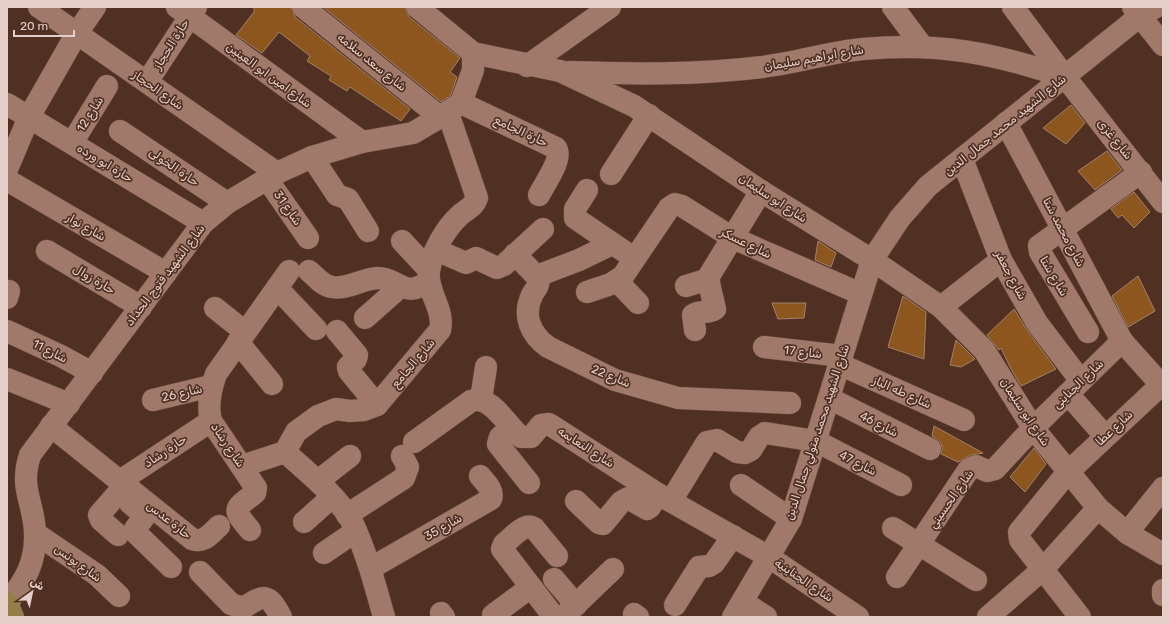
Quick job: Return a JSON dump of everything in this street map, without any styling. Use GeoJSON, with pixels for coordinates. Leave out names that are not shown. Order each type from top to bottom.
{"type":"FeatureCollection","features":[{"type":"Feature","properties":{"kind":"main road"},"geometry":{"type":"LineString","coordinates":[[7,603],[14,617]]}},
{"type":"Feature","properties":{"kind":"street","name":"شارع الحجاز"},"geometry":{"type":"LineString","coordinates":[[39,7],[147,82],[272,176]]}},
{"type":"Feature","properties":{"kind":"street"},"geometry":{"type":"LineString","coordinates":[[7,169],[29,117],[77,33],[95,7]]}},
{"type":"Feature","properties":{"kind":"street","name":"شارع سعد سلامه"},"geometry":{"type":"LineString","coordinates":[[303,7],[450,111]]}},
{"type":"Feature","properties":{"kind":"street","name":"شارع ابو سليمان"},"geometry":{"type":"LineString","coordinates":[[417,7],[473,53],[527,66],[560,71],[634,106],[760,191],[872,260],[941,307],[984,350],[1034,428],[1098,508],[1128,533],[1163,554]]}},
{"type":"Feature","properties":{"kind":"street"},"geometry":{"type":"LineString","coordinates":[[892,7],[922,46]]}},
{"type":"Feature","properties":{"kind":"street","name":"شارع غزى"},"geometry":{"type":"LineString","coordinates":[[1013,7],[1065,77],[1163,202]]}},
{"type":"Feature","properties":{"kind":"street"},"geometry":{"type":"LineString","coordinates":[[527,66],[601,9]]}},
{"type":"Feature","properties":{"kind":"street","name":"حارة الحجاز"},"geometry":{"type":"LineString","coordinates":[[147,82],[187,10]]}},
{"type":"Feature","properties":{"kind":"street","name":"شارع امين ابو العينين"},"geometry":{"type":"LineString","coordinates":[[187,10],[362,142]]}},
{"type":"Feature","properties":{"kind":"street"},"geometry":{"type":"LineString","coordinates":[[1143,10],[1163,45]]}},
{"type":"Feature","properties":{"kind":"street","name":"شارع الشهيد محمد جمال الدين"},"geometry":{"type":"LineString","coordinates":[[872,260],[905,212],[928,186],[1065,77],[1143,10]]}},
{"type":"Feature","properties":{"kind":"street","name":"شارع ابراهيم سليمان"},"geometry":{"type":"LineString","coordinates":[[560,71],[661,75],[762,67],[862,49],[922,46],[970,51],[1018,61],[1065,77]]}},
{"type":"Feature","properties":{"kind":"street"},"geometry":{"type":"LineString","coordinates":[[291,277],[322,283],[331,287],[378,278],[390,281],[400,287],[416,288],[429,276],[436,250],[446,231],[461,214],[473,205],[477,198],[450,111],[473,70],[473,53]]}},
{"type":"Feature","properties":{"kind":"street","name":"شارع 12"},"geometry":{"type":"LineString","coordinates":[[72,143],[107,86]]}},
{"type":"Feature","properties":{"kind":"street","name":"حارة ابو ورده"},"geometry":{"type":"LineString","coordinates":[[7,104],[203,223]]}},
{"type":"Feature","properties":{"kind":"street","name":"شارع الشهيد فتوح الحداد"},"geometry":{"type":"LineString","coordinates":[[7,603],[23,583],[33,559],[35,533],[26,485],[25,470],[30,455],[203,223],[227,203],[272,176],[312,157],[362,142],[413,133],[450,111]]}},
{"type":"Feature","properties":{"kind":"street","name":"حارة الجامع"},"geometry":{"type":"LineString","coordinates":[[450,111],[556,148],[558,151],[558,160],[539,195]]}},
{"type":"Feature","properties":{"kind":"street"},"geometry":{"type":"LineString","coordinates":[[611,174],[649,115]]}},
{"type":"Feature","properties":{"kind":"street","name":"شارع محمد شتا"},"geometry":{"type":"LineString","coordinates":[[1006,123],[1122,341],[1162,386]]}},
{"type":"Feature","properties":{"kind":"street","name":"حارة الخولى"},"geometry":{"type":"LineString","coordinates":[[120,131],[227,203]]}},
{"type":"Feature","properties":{"kind":"street"},"geometry":{"type":"LineString","coordinates":[[312,157],[337,195],[348,199],[368,231]]}},
{"type":"Feature","properties":{"kind":"street","name":"شارع جعفر"},"geometry":{"type":"LineString","coordinates":[[962,159],[1001,260],[1074,388],[1105,436]]}},
{"type":"Feature","properties":{"kind":"street","name":"شارع شتا"},"geometry":{"type":"LineString","coordinates":[[1088,332],[1039,250],[1042,243],[1141,172]]}},
{"type":"Feature","properties":{"kind":"street","name":"شارع 31"},"geometry":{"type":"LineString","coordinates":[[272,176],[308,238]]}},
{"type":"Feature","properties":{"kind":"street","name":"شارع نوار"},"geometry":{"type":"LineString","coordinates":[[7,180],[166,273]]}},
{"type":"Feature","properties":{"kind":"street"},"geometry":{"type":"LineString","coordinates":[[587,190],[575,209],[575,218],[634,258]]}},
{"type":"Feature","properties":{"kind":"street"},"geometry":{"type":"LineString","coordinates":[[695,330],[693,315],[715,309],[709,279],[760,191]]}},
{"type":"Feature","properties":{"kind":"street","name":"شارع عسكر"},"geometry":{"type":"LineString","coordinates":[[617,281],[668,208],[675,204],[682,206],[733,238],[861,294]]}},
{"type":"Feature","properties":{"kind":"street"},"geometry":{"type":"LineString","coordinates":[[436,250],[466,263],[476,258],[497,268],[504,265],[543,229]]}},
{"type":"Feature","properties":{"kind":"street"},"geometry":{"type":"LineString","coordinates":[[402,241],[429,276]]}},
{"type":"Feature","properties":{"kind":"street"},"geometry":{"type":"LineString","coordinates":[[515,254],[537,276],[579,260],[612,244]]}},
{"type":"Feature","properties":{"kind":"street","name":"حارة زوال"},"geometry":{"type":"LineString","coordinates":[[47,250],[141,307]]}},
{"type":"Feature","properties":{"kind":"street","name":"شارع الشهيد محمد متولي جمال الدين"},"geometry":{"type":"LineString","coordinates":[[738,610],[792,519],[872,260]]}},
{"type":"Feature","properties":{"kind":"street"},"geometry":{"type":"LineString","coordinates":[[941,307],[1001,260]]}},
{"type":"Feature","properties":{"kind":"street","name":"شارع الجامع"},"geometry":{"type":"LineString","coordinates":[[378,404],[440,330],[441,315],[431,292],[429,276]]}},
{"type":"Feature","properties":{"kind":"street","name":"شارع 22"},"geometry":{"type":"LineString","coordinates":[[537,276],[538,285],[531,296],[528,310],[528,321],[535,336],[548,347],[615,380],[678,398],[790,404]]}},
{"type":"Feature","properties":{"kind":"street"},"geometry":{"type":"LineString","coordinates":[[242,466],[285,452],[296,432],[318,416],[336,409],[357,411],[378,404],[349,371],[348,367],[356,359],[357,355],[327,330],[291,277]]}},
{"type":"Feature","properties":{"kind":"street","name":"شارع رشاد"},"geometry":{"type":"LineString","coordinates":[[250,530],[237,513],[237,509],[239,505],[255,493],[256,488],[211,421],[209,414],[211,386],[216,374],[241,337],[291,277]]}},
{"type":"Feature","properties":{"kind":"street"},"geometry":{"type":"LineString","coordinates":[[686,286],[709,279]]}},
{"type":"Feature","properties":{"kind":"street"},"geometry":{"type":"LineString","coordinates":[[586,292],[617,281],[638,302]]}},
{"type":"Feature","properties":{"kind":"street"},"geometry":{"type":"LineString","coordinates":[[366,318],[400,287]]}},
{"type":"Feature","properties":{"kind":"street"},"geometry":{"type":"LineString","coordinates":[[215,308],[241,337],[272,384]]}},
{"type":"Feature","properties":{"kind":"street","name":"شارع 11"},"geometry":{"type":"LineString","coordinates":[[7,331],[43,346],[92,373]]}},
{"type":"Feature","properties":{"kind":"street","name":"شارع الجناينى"},"geometry":{"type":"LineString","coordinates":[[1034,428],[1122,341]]}},
{"type":"Feature","properties":{"kind":"street","name":"شارع 17"},"geometry":{"type":"LineString","coordinates":[[764,347],[841,360]]}},
{"type":"Feature","properties":{"kind":"street","name":"شارع طه الباز"},"geometry":{"type":"LineString","coordinates":[[841,360],[964,420]]}},
{"type":"Feature","properties":{"kind":"street"},"geometry":{"type":"LineString","coordinates":[[324,553],[351,523],[404,478],[408,466],[408,449],[471,401],[480,399],[486,367]]}},
{"type":"Feature","properties":{"kind":"street"},"geometry":{"type":"LineString","coordinates":[[7,379],[68,404]]}},
{"type":"Feature","properties":{"kind":"street","name":"شارع 26"},"geometry":{"type":"LineString","coordinates":[[153,400],[211,386]]}},
{"type":"Feature","properties":{"kind":"street","name":"شارع عطا"},"geometry":{"type":"LineString","coordinates":[[1068,472],[1105,436],[1162,386]]}},
{"type":"Feature","properties":{"kind":"street","name":"شارع 46"},"geometry":{"type":"LineString","coordinates":[[829,398],[930,449]]}},
{"type":"Feature","properties":{"kind":"street","name":"شارع النعايمه"},"geometry":{"type":"LineString","coordinates":[[480,399],[489,404],[521,437],[527,438],[533,435],[540,425],[549,424],[665,498],[769,557]]}},
{"type":"Feature","properties":{"kind":"street","name":"حارة رشاد"},"geometry":{"type":"LineString","coordinates":[[118,534],[100,519],[99,515],[126,486],[211,421]]}},
{"type":"Feature","properties":{"kind":"street"},"geometry":{"type":"LineString","coordinates":[[51,426],[126,486],[130,502],[145,516],[135,529],[135,532],[171,567]]}},
{"type":"Feature","properties":{"kind":"street"},"geometry":{"type":"LineString","coordinates":[[512,428],[499,438],[498,444],[530,483]]}},
{"type":"Feature","properties":{"kind":"street","name":"شارع الحسيني"},"geometry":{"type":"LineString","coordinates":[[897,577],[969,469],[976,466],[987,471],[995,469],[1034,428]]}},
{"type":"Feature","properties":{"kind":"street","name":"شارع 47"},"geometry":{"type":"LineString","coordinates":[[665,498],[710,440],[717,440],[738,452],[745,453],[752,450],[759,437],[765,432],[816,441],[901,485]]}},
{"type":"Feature","properties":{"kind":"street"},"geometry":{"type":"LineString","coordinates":[[285,452],[318,481],[351,523],[371,568],[379,614]]}},
{"type":"Feature","properties":{"kind":"street"},"geometry":{"type":"LineString","coordinates":[[318,481],[350,456]]}},
{"type":"Feature","properties":{"kind":"street"},"geometry":{"type":"LineString","coordinates":[[1068,472],[1019,532],[1020,540],[1080,617]]}},
{"type":"Feature","properties":{"kind":"street","name":"شارع 35"},"geometry":{"type":"LineString","coordinates":[[371,568],[491,499],[491,490],[480,476]]}},
{"type":"Feature","properties":{"kind":"street"},"geometry":{"type":"LineString","coordinates":[[741,485],[792,519]]}},
{"type":"Feature","properties":{"kind":"street","name":"حارة عدس"},"geometry":{"type":"LineString","coordinates":[[126,486],[192,539],[200,541],[219,526]]}},
{"type":"Feature","properties":{"kind":"street"},"geometry":{"type":"LineString","coordinates":[[1128,533],[1163,488]]}},
{"type":"Feature","properties":{"kind":"street"},"geometry":{"type":"LineString","coordinates":[[304,522],[332,497]]}},
{"type":"Feature","properties":{"kind":"street"},"geometry":{"type":"LineString","coordinates":[[576,501],[599,524],[604,524],[623,500],[628,498],[647,509],[665,498]]}},
{"type":"Feature","properties":{"kind":"street"},"geometry":{"type":"LineString","coordinates":[[988,617],[1044,569],[1098,508]]}},
{"type":"Feature","properties":{"kind":"street"},"geometry":{"type":"LineString","coordinates":[[554,617],[504,553],[502,548],[504,544],[525,527],[530,526],[534,528],[557,556]]}},
{"type":"Feature","properties":{"kind":"street"},"geometry":{"type":"LineString","coordinates":[[894,528],[976,580]]}},
{"type":"Feature","properties":{"kind":"street","name":"شارع يونس"},"geometry":{"type":"LineString","coordinates":[[35,533],[97,575],[119,596]]}},
{"type":"Feature","properties":{"kind":"street"},"geometry":{"type":"LineString","coordinates":[[675,605],[699,567],[709,566],[714,563],[733,536]]}},
{"type":"Feature","properties":{"kind":"street","name":"شارع الجناينية"},"geometry":{"type":"LineString","coordinates":[[769,557],[858,617]]}},
{"type":"Feature","properties":{"kind":"street"},"geometry":{"type":"LineString","coordinates":[[554,579],[569,611],[613,570]]}},
{"type":"Feature","properties":{"kind":"street"},"geometry":{"type":"LineString","coordinates":[[200,572],[234,606],[243,608],[260,597],[267,598],[273,602],[280,617]]}},
{"type":"Feature","properties":{"kind":"street"},"geometry":{"type":"LineString","coordinates":[[493,615],[531,587]]}},
{"type":"Feature","properties":{"kind":"street"},"geometry":{"type":"LineString","coordinates":[[1163,590],[1163,595]]}},
{"type":"Feature","properties":{"kind":"street"},"geometry":{"type":"LineString","coordinates":[[738,610],[766,617]]}},
{"type":"Feature","properties":{"kind":"building"},"geometry":{"type":"Polygon","coordinates":[[[254,7],[291,7],[295,17],[410,109],[401,121],[350,87],[347,91],[329,80],[331,76],[307,61],[310,56],[279,32],[262,53],[236,35],[254,12],[254,7]]]}},
{"type":"Feature","properties":{"kind":"building"},"geometry":{"type":"Polygon","coordinates":[[[323,7],[405,7],[409,17],[460,58],[450,72],[457,77],[451,95],[441,102],[323,7]]]}},
{"type":"Feature","properties":{"kind":"building"},"geometry":{"type":"Polygon","coordinates":[[[1071,105],[1085,123],[1066,144],[1043,128],[1071,105]]]}},
{"type":"Feature","properties":{"kind":"building"},"geometry":{"type":"Polygon","coordinates":[[[1107,151],[1122,170],[1095,190],[1078,171],[1107,151]]]}},
{"type":"Feature","properties":{"kind":"building"},"geometry":{"type":"Polygon","coordinates":[[[1134,192],[1150,212],[1134,228],[1122,215],[1118,218],[1111,209],[1134,192]]]}},
{"type":"Feature","properties":{"kind":"building"},"geometry":{"type":"Polygon","coordinates":[[[818,241],[836,253],[831,267],[815,260],[818,241]]]}},
{"type":"Feature","properties":{"kind":"building"},"geometry":{"type":"Polygon","coordinates":[[[1138,276],[1155,311],[1128,327],[1112,296],[1138,276]]]}},
{"type":"Feature","properties":{"kind":"building"},"geometry":{"type":"Polygon","coordinates":[[[903,296],[926,312],[924,359],[888,347],[903,296]]]}},
{"type":"Feature","properties":{"kind":"building"},"geometry":{"type":"Polygon","coordinates":[[[772,303],[806,303],[804,318],[778,319],[772,303]]]}},
{"type":"Feature","properties":{"kind":"building"},"geometry":{"type":"Polygon","coordinates":[[[1014,309],[1027,330],[1056,369],[1021,386],[1001,348],[999,350],[987,335],[1014,309]]]}},
{"type":"Feature","properties":{"kind":"building"},"geometry":{"type":"Polygon","coordinates":[[[956,340],[975,359],[961,367],[950,365],[956,340]]]}},
{"type":"Feature","properties":{"kind":"building"},"geometry":{"type":"Polygon","coordinates":[[[934,426],[983,453],[971,455],[958,462],[941,454],[941,443],[932,436],[934,426]]]}},
{"type":"Feature","properties":{"kind":"building"},"geometry":{"type":"Polygon","coordinates":[[[1034,448],[1046,464],[1025,492],[1010,477],[1034,448]]]}}]}
